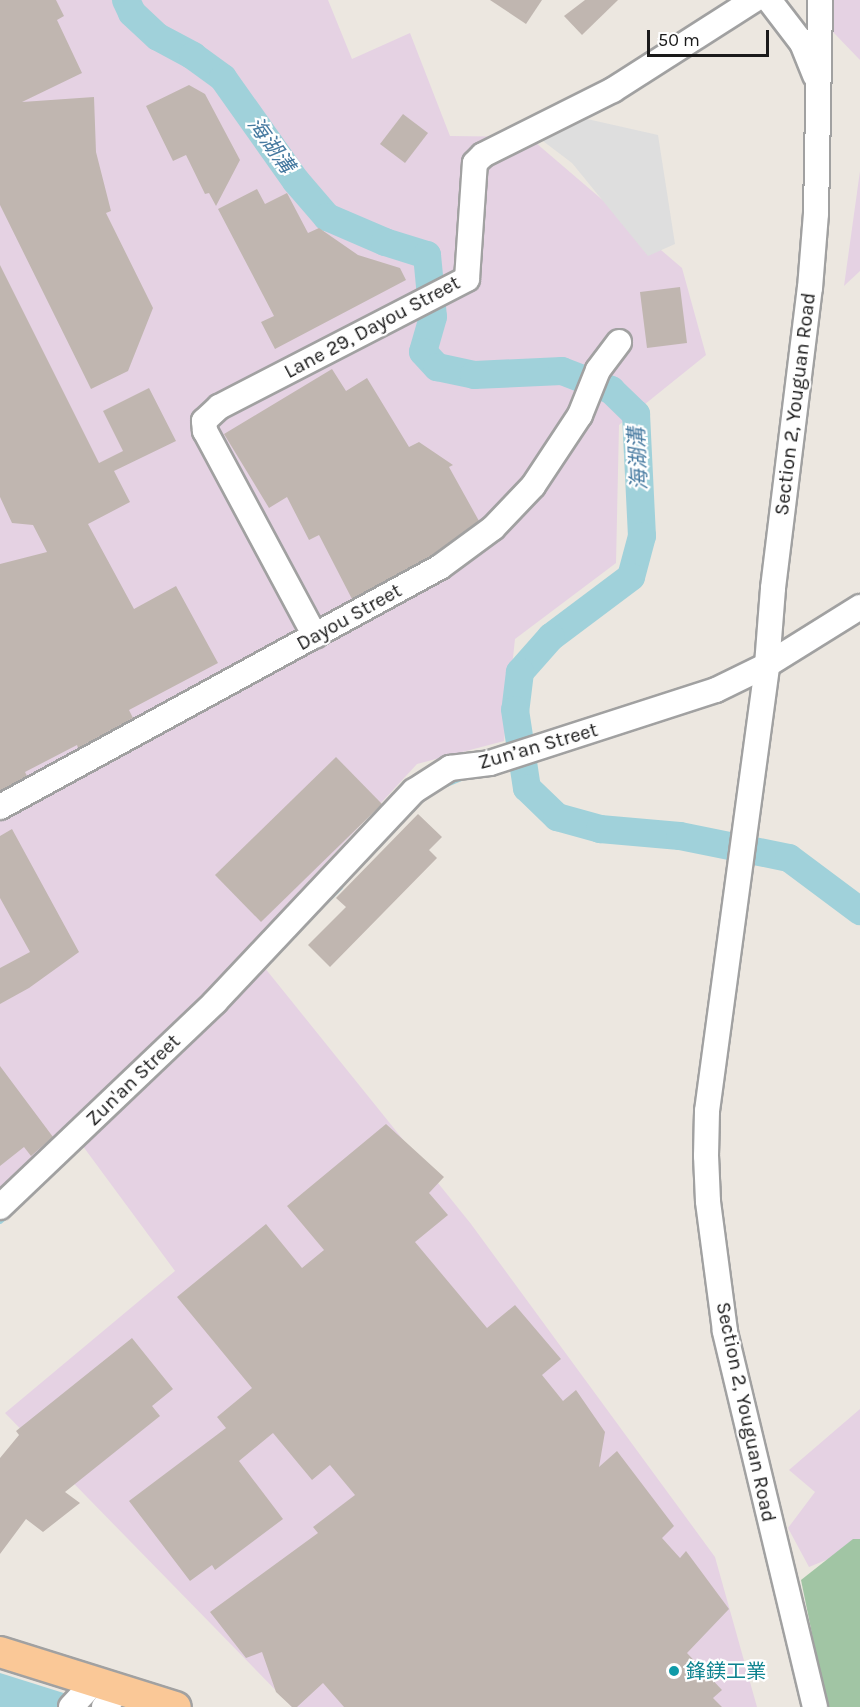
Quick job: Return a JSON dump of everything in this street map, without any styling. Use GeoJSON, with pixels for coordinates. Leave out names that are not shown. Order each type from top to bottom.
{"type":"FeatureCollection","features":[{"type":"Feature","properties":{"kind":"main road"},"geometry":{"type":"LineString","coordinates":[[0,1652],[106,1693],[176,1707]]}},
{"type":"Feature","properties":{"kind":"street","name":"Lane 29, Dayou Street"},"geometry":{"type":"LineString","coordinates":[[315,636],[206,431],[204,422],[219,407],[466,279],[475,163],[483,155],[613,90],[754,0]]}},
{"type":"Feature","properties":{"kind":"street","name":"Section 2, Youguan Road"},"geometry":{"type":"LineString","coordinates":[[769,0],[802,43],[814,70],[820,111],[816,213],[811,277],[773,588],[767,665],[707,1110],[708,1201],[725,1330],[815,1707]]}},
{"type":"Feature","properties":{"kind":"street"},"geometry":{"type":"LineString","coordinates":[[820,0],[820,111]]}},
{"type":"Feature","properties":{"kind":"street","name":"Dayou Street"},"geometry":{"type":"LineString","coordinates":[[0,807],[440,567],[493,528],[533,486],[580,415],[598,370],[619,342]]}},
{"type":"Feature","properties":{"kind":"street","name":"Zun’an Street"},"geometry":{"type":"LineString","coordinates":[[490,763],[716,690],[767,665],[860,607]]}},
{"type":"Feature","properties":{"kind":"street","name":"Zun'an Street"},"geometry":{"type":"LineString","coordinates":[[0,1207],[215,1002],[414,791],[450,768],[490,763]]}},
{"type":"Feature","properties":{"kind":"street"},"geometry":{"type":"LineString","coordinates":[[71,1707],[106,1693]]}},
{"type":"Feature","properties":{"kind":"shaded area"},"geometry":{"type":"Polygon","coordinates":[[[0,0],[328,0],[352,59],[410,33],[450,136],[529,137],[682,268],[706,355],[619,425],[616,563],[515,639],[504,741],[417,764],[248,947],[471,1224],[715,1557],[757,1707],[292,1707],[5,1413],[175,1271],[71,1130],[0,1194],[0,0]]]}},
{"type":"Feature","properties":{"kind":"shaded area"},"geometry":{"type":"Polygon","coordinates":[[[830,0],[860,0],[860,60],[833,32],[830,0]]]}},
{"type":"Feature","properties":{"kind":"shaded area"},"geometry":{"type":"Polygon","coordinates":[[[565,114],[658,135],[675,244],[648,256],[572,163],[531,132],[565,114]]]}},
{"type":"Feature","properties":{"kind":"shaded area"},"geometry":{"type":"Polygon","coordinates":[[[860,171],[860,271],[844,286],[860,171]]]}},
{"type":"Feature","properties":{"kind":"shaded area"},"geometry":{"type":"Polygon","coordinates":[[[860,1409],[860,1546],[809,1567],[788,1528],[815,1492],[789,1470],[860,1409]]]}},
{"type":"Feature","properties":{"kind":"green space"},"geometry":{"type":"Polygon","coordinates":[[[853,1539],[860,1539],[860,1707],[827,1707],[801,1580],[853,1539]]]}},
{"type":"Feature","properties":{"kind":"water"},"geometry":{"type":"Polygon","coordinates":[[[0,1673],[89,1701],[87,1707],[0,1707],[0,1673]]]}},
{"type":"Feature","properties":{"kind":"building"},"geometry":{"type":"Polygon","coordinates":[[[0,0],[56,0],[64,16],[57,20],[82,73],[22,102],[94,97],[96,152],[111,211],[106,213],[153,308],[128,371],[91,389],[0,205],[0,0]]]}},
{"type":"Feature","properties":{"kind":"building"},"geometry":{"type":"Polygon","coordinates":[[[490,0],[542,0],[526,24],[490,0]]]}},
{"type":"Feature","properties":{"kind":"building"},"geometry":{"type":"Polygon","coordinates":[[[585,0],[618,0],[582,35],[564,16],[585,0]]]}},
{"type":"Feature","properties":{"kind":"building"},"geometry":{"type":"Polygon","coordinates":[[[189,85],[205,94],[240,160],[216,206],[209,193],[205,194],[186,155],[173,161],[146,106],[189,85]]]}},
{"type":"Feature","properties":{"kind":"building"},"geometry":{"type":"Polygon","coordinates":[[[403,114],[428,133],[405,163],[380,144],[403,114]]]}},
{"type":"Feature","properties":{"kind":"building"},"geometry":{"type":"Polygon","coordinates":[[[257,189],[265,204],[287,193],[308,233],[319,228],[358,255],[400,268],[406,280],[275,349],[261,322],[274,316],[218,209],[257,189]]]}},
{"type":"Feature","properties":{"kind":"building"},"geometry":{"type":"Polygon","coordinates":[[[0,265],[99,463],[123,451],[103,411],[149,388],[176,441],[114,471],[130,502],[88,524],[134,609],[176,586],[218,663],[129,710],[133,718],[78,748],[77,745],[25,772],[27,776],[0,791],[0,564],[47,552],[33,525],[12,523],[0,497],[0,265]]]}},
{"type":"Feature","properties":{"kind":"building"},"geometry":{"type":"Polygon","coordinates":[[[680,287],[687,343],[647,348],[640,292],[680,287]]]}},
{"type":"Feature","properties":{"kind":"building"},"geometry":{"type":"Polygon","coordinates":[[[332,369],[346,391],[367,378],[409,447],[419,442],[453,465],[449,467],[479,521],[432,555],[352,599],[319,535],[309,540],[287,497],[269,508],[224,434],[332,369]]]}},
{"type":"Feature","properties":{"kind":"building"},"geometry":{"type":"Polygon","coordinates":[[[336,757],[382,804],[261,922],[215,875],[336,757]]]}},
{"type":"Feature","properties":{"kind":"building"},"geometry":{"type":"Polygon","coordinates":[[[418,814],[442,837],[429,850],[437,858],[330,967],[308,945],[346,907],[336,898],[418,814]]]}},
{"type":"Feature","properties":{"kind":"building"},"geometry":{"type":"Polygon","coordinates":[[[12,829],[79,952],[29,988],[0,1004],[0,968],[30,952],[0,898],[0,836],[12,829]]]}},
{"type":"Feature","properties":{"kind":"building"},"geometry":{"type":"Polygon","coordinates":[[[0,1066],[53,1137],[31,1156],[24,1147],[0,1166],[0,1066]]]}},
{"type":"Feature","properties":{"kind":"building"},"geometry":{"type":"Polygon","coordinates":[[[386,1124],[444,1177],[429,1193],[448,1215],[415,1242],[487,1328],[515,1305],[561,1359],[542,1375],[563,1401],[576,1390],[605,1432],[599,1467],[617,1451],[674,1526],[662,1538],[680,1558],[686,1551],[729,1609],[687,1653],[722,1690],[713,1698],[722,1707],[344,1707],[323,1683],[297,1707],[292,1707],[276,1692],[262,1652],[246,1658],[210,1612],[318,1533],[313,1527],[355,1495],[330,1465],[312,1480],[273,1433],[239,1461],[283,1519],[215,1570],[212,1565],[190,1581],[129,1501],[226,1428],[217,1417],[252,1388],[177,1297],[266,1224],[302,1268],[324,1250],[287,1206],[386,1124]]]}},
{"type":"Feature","properties":{"kind":"building"},"geometry":{"type":"Polygon","coordinates":[[[132,1338],[173,1389],[152,1406],[160,1416],[65,1492],[80,1503],[43,1532],[26,1519],[0,1554],[0,1458],[19,1435],[16,1431],[132,1338]]]}},
{"type":"Feature","properties":{"kind":"waterway","name":"海湖溝"},"geometry":{"type":"LineString","coordinates":[[126,0],[132,13],[158,37],[193,56],[223,78],[296,181],[327,217],[385,242],[427,255],[433,317],[423,352],[437,367],[474,375],[562,371],[611,390],[636,414],[642,536],[631,577],[551,637],[520,672],[515,710],[527,788],[557,817],[600,829],[680,836],[789,858],[860,911]]}},
{"type":"Feature","properties":{"kind":"waterway"},"geometry":{"type":"LineString","coordinates":[[444,785],[461,778]]}},
{"type":"Feature","properties":{"kind":"waterway"},"geometry":{"type":"LineString","coordinates":[[325,902],[340,887]]}},
{"type":"Feature","properties":{"kind":"waterway"},"geometry":{"type":"LineString","coordinates":[[0,1221],[7,1215]]}},
{"type":"Feature","properties":{"kind":"place","name":"鋒鎂工業"},"geometry":{"type":"Point","coordinates":[674,1671]}}]}
